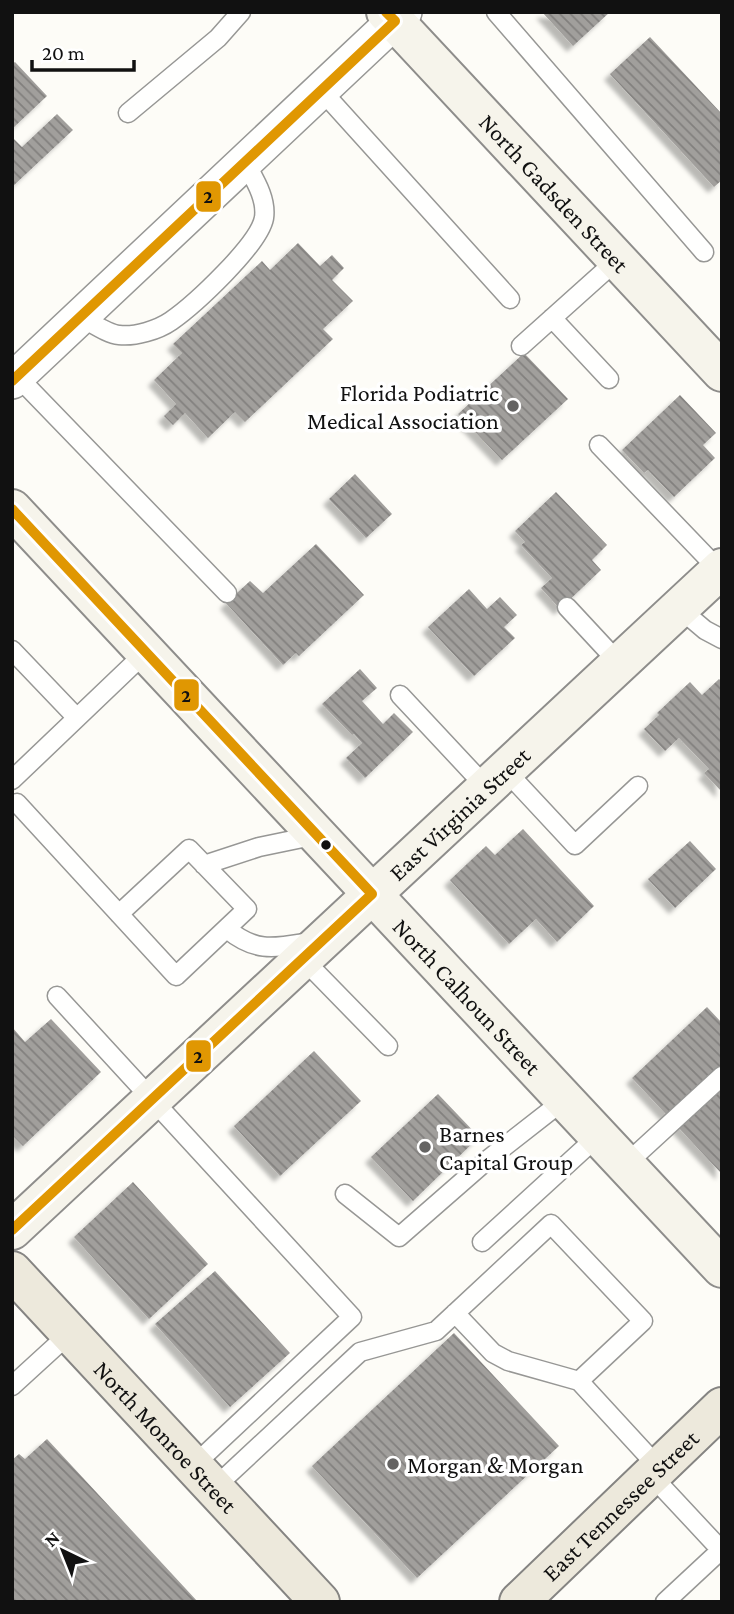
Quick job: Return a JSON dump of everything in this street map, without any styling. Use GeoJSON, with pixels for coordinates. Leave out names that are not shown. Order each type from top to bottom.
{"type":"FeatureCollection","features":[{"type":"Feature","properties":{"kind":"main road","name":"North Monroe Street"},"geometry":{"type":"LineString","coordinates":[[12,1271],[315,1600]]}},
{"type":"Feature","properties":{"kind":"main road","name":"East Tennessee Street"},"geometry":{"type":"LineString","coordinates":[[519,1602],[722,1408]]}},
{"type":"Feature","properties":{"kind":"street"},"geometry":{"type":"LineString","coordinates":[[15,379],[245,163],[395,15]]}},
{"type":"Feature","properties":{"kind":"street","name":"North Gadsden Street"},"geometry":{"type":"LineString","coordinates":[[395,15],[722,372]]}},
{"type":"Feature","properties":{"kind":"street","name":"North Calhoun Street"},"geometry":{"type":"LineString","coordinates":[[12,509],[722,1268]]}},
{"type":"Feature","properties":{"kind":"street","name":"East Virginia Street"},"geometry":{"type":"LineString","coordinates":[[12,1230],[720,569]]}},
{"type":"Feature","properties":{"kind":"lane"},"geometry":{"type":"LineString","coordinates":[[128,113],[218,38],[241,12]]}},
{"type":"Feature","properties":{"kind":"lane"},"geometry":{"type":"LineString","coordinates":[[497,12],[704,252]]}},
{"type":"Feature","properties":{"kind":"lane"},"geometry":{"type":"LineString","coordinates":[[321,90],[510,299]]}},
{"type":"Feature","properties":{"kind":"lane"},"geometry":{"type":"LineString","coordinates":[[80,317],[118,335],[142,333],[170,322],[210,286],[259,233],[264,216],[261,193],[245,163]]}},
{"type":"Feature","properties":{"kind":"lane"},"geometry":{"type":"LineString","coordinates":[[521,346],[617,260]]}},
{"type":"Feature","properties":{"kind":"lane"},"geometry":{"type":"LineString","coordinates":[[552,318],[608,379]]}},
{"type":"Feature","properties":{"kind":"lane"},"geometry":{"type":"LineString","coordinates":[[15,379],[227,593]]}},
{"type":"Feature","properties":{"kind":"lane"},"geometry":{"type":"LineString","coordinates":[[599,445],[720,569]]}},
{"type":"Feature","properties":{"kind":"lane"},"geometry":{"type":"LineString","coordinates":[[567,607],[619,663]]}},
{"type":"Feature","properties":{"kind":"lane"},"geometry":{"type":"LineString","coordinates":[[679,608],[705,630],[722,639]]}},
{"type":"Feature","properties":{"kind":"lane"},"geometry":{"type":"LineString","coordinates":[[12,650],[77,718]]}},
{"type":"Feature","properties":{"kind":"lane"},"geometry":{"type":"LineString","coordinates":[[13,778],[146,652]]}},
{"type":"Feature","properties":{"kind":"lane"},"geometry":{"type":"LineString","coordinates":[[400,695],[575,845],[638,786]]}},
{"type":"Feature","properties":{"kind":"lane"},"geometry":{"type":"LineString","coordinates":[[17,803],[119,914],[176,976],[247,909],[189,849],[119,914]]}},
{"type":"Feature","properties":{"kind":"lane"},"geometry":{"type":"LineString","coordinates":[[204,865],[259,847],[317,835]]}},
{"type":"Feature","properties":{"kind":"lane"},"geometry":{"type":"LineString","coordinates":[[227,929],[256,947],[313,949],[388,1046]]}},
{"type":"Feature","properties":{"kind":"lane"},"geometry":{"type":"LineString","coordinates":[[57,996],[352,1317],[204,1477]]}},
{"type":"Feature","properties":{"kind":"lane"},"geometry":{"type":"LineString","coordinates":[[625,1165],[722,1076]]}},
{"type":"Feature","properties":{"kind":"lane"},"geometry":{"type":"LineString","coordinates":[[345,1194],[398,1237],[486,1161],[564,1100]]}},
{"type":"Feature","properties":{"kind":"lane"},"geometry":{"type":"LineString","coordinates":[[482,1242],[598,1136]]}},
{"type":"Feature","properties":{"kind":"lane"},"geometry":{"type":"LineString","coordinates":[[204,1477],[360,1352],[436,1331],[551,1224],[643,1321],[579,1381]]}},
{"type":"Feature","properties":{"kind":"lane"},"geometry":{"type":"LineString","coordinates":[[455,1313],[493,1353],[508,1361],[579,1381],[721,1549],[674,1599]]}},
{"type":"Feature","properties":{"kind":"lane"},"geometry":{"type":"LineString","coordinates":[[12,1387],[70,1333]]}},
{"type":"Feature","properties":{"kind":"building"},"geometry":{"type":"Polygon","coordinates":[[[542,12],[610,12],[573,46],[542,12]]]}},
{"type":"Feature","properties":{"kind":"building"},"geometry":{"type":"Polygon","coordinates":[[[650,37],[722,114],[722,180],[714,187],[610,74],[650,37]]]}},
{"type":"Feature","properties":{"kind":"building"},"geometry":{"type":"Polygon","coordinates":[[[15,62],[47,96],[12,129],[12,64],[15,62]]]}},
{"type":"Feature","properties":{"kind":"building"},"geometry":{"type":"Polygon","coordinates":[[[57,114],[73,130],[12,187],[12,137],[22,147],[57,114]]]}},
{"type":"Feature","properties":{"kind":"building"},"geometry":{"type":"Polygon","coordinates":[[[298,243],[320,266],[332,255],[344,268],[332,280],[353,301],[323,329],[333,339],[245,422],[235,412],[208,438],[185,413],[173,425],[164,416],[176,404],[154,380],[182,353],[173,344],[262,261],[270,270],[298,243]]]}},
{"type":"Feature","properties":{"kind":"building","name":"Florida Podiatric Medical Association"},"geometry":{"type":"Polygon","coordinates":[[[524,353],[568,399],[502,460],[458,414],[524,353]]]}},
{"type":"Feature","properties":{"kind":"building"},"geometry":{"type":"Polygon","coordinates":[[[680,395],[716,433],[703,445],[715,458],[674,497],[648,470],[644,473],[622,450],[680,395]]]}},
{"type":"Feature","properties":{"kind":"building"},"geometry":{"type":"Polygon","coordinates":[[[355,474],[392,514],[366,538],[329,499],[355,474]]]}},
{"type":"Feature","properties":{"kind":"building"},"geometry":{"type":"Polygon","coordinates":[[[556,492],[607,545],[592,560],[601,570],[560,609],[541,588],[552,578],[521,545],[525,542],[515,531],[556,492]]]}},
{"type":"Feature","properties":{"kind":"building"},"geometry":{"type":"Polygon","coordinates":[[[316,544],[364,595],[299,656],[296,653],[283,665],[226,603],[250,581],[263,593],[316,544]]]}},
{"type":"Feature","properties":{"kind":"building"},"geometry":{"type":"Polygon","coordinates":[[[469,589],[487,609],[500,597],[517,615],[504,627],[515,638],[474,676],[428,627],[469,589]]]}},
{"type":"Feature","properties":{"kind":"building"},"geometry":{"type":"Polygon","coordinates":[[[360,669],[377,688],[362,701],[383,724],[394,713],[413,732],[365,778],[346,758],[362,743],[322,704],[360,669]]]}},
{"type":"Feature","properties":{"kind":"building"},"geometry":{"type":"Polygon","coordinates":[[[719,679],[722,682],[722,792],[704,773],[709,769],[679,738],[665,751],[644,729],[690,682],[702,695],[719,679]]]}},
{"type":"Feature","properties":{"kind":"building"},"geometry":{"type":"Polygon","coordinates":[[[523,829],[594,906],[557,942],[536,919],[509,944],[450,880],[486,846],[495,855],[523,829]]]}},
{"type":"Feature","properties":{"kind":"building"},"geometry":{"type":"Polygon","coordinates":[[[690,841],[716,869],[675,908],[648,879],[690,841]]]}},
{"type":"Feature","properties":{"kind":"building"},"geometry":{"type":"Polygon","coordinates":[[[707,1007],[722,1023],[722,1174],[632,1078],[707,1007]]]}},
{"type":"Feature","properties":{"kind":"building"},"geometry":{"type":"Polygon","coordinates":[[[51,1019],[101,1072],[23,1146],[12,1135],[12,1027],[25,1042],[51,1019]]]}},
{"type":"Feature","properties":{"kind":"building"},"geometry":{"type":"Polygon","coordinates":[[[314,1051],[361,1101],[280,1176],[234,1126],[314,1051]]]}},
{"type":"Feature","properties":{"kind":"building","name":"Barnes Capital Group"},"geometry":{"type":"Polygon","coordinates":[[[438,1094],[479,1137],[413,1201],[371,1157],[438,1094]]]}},
{"type":"Feature","properties":{"kind":"building"},"geometry":{"type":"Polygon","coordinates":[[[133,1182],[208,1264],[149,1319],[74,1237],[133,1182]]]}},
{"type":"Feature","properties":{"kind":"building"},"geometry":{"type":"Polygon","coordinates":[[[215,1271],[290,1353],[230,1407],[155,1324],[215,1271]]]}},
{"type":"Feature","properties":{"kind":"building"},"geometry":{"type":"Polygon","coordinates":[[[454,1333],[559,1446],[417,1578],[312,1466],[454,1333]]]}},
{"type":"Feature","properties":{"kind":"building"},"geometry":{"type":"Polygon","coordinates":[[[47,1439],[198,1602],[12,1602],[12,1460],[19,1454],[25,1459],[47,1439]]]}},
{"type":"Feature","properties":{"kind":"transit line","name":"2"},"geometry":{"type":"LineString","coordinates":[[12,381],[395,21],[386,12]]}},
{"type":"Feature","properties":{"kind":"transit line","name":"2"},"geometry":{"type":"LineString","coordinates":[[12,509],[372,894],[12,1230]]}},
{"type":"Feature","properties":{"kind":"place","name":"Florida Podiatric Medical Association"},"geometry":{"type":"Point","coordinates":[513,406]}},
{"type":"Feature","properties":{"kind":"place","name":"Barnes Capital Group"},"geometry":{"type":"Point","coordinates":[425,1147]}},
{"type":"Feature","properties":{"kind":"place","name":"Morgan & Morgan"},"geometry":{"type":"Point","coordinates":[393,1464]}}]}
